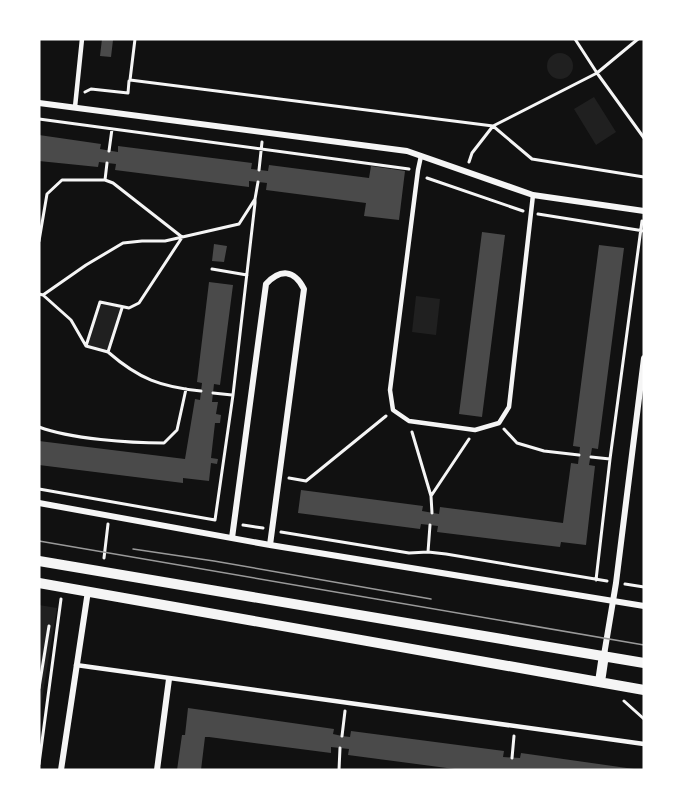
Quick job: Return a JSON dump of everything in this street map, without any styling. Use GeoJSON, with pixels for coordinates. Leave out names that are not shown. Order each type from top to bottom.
{"type":"FeatureCollection","features":[{"type":"Feature","properties":{"kind":"street"},"geometry":{"type":"LineString","coordinates":[[39,103],[407,151],[532,195],[644,211]]}},
{"type":"Feature","properties":{"kind":"street"},"geometry":{"type":"LineString","coordinates":[[232,538],[266,284],[275,275],[286,272],[299,279],[304,289],[270,545]]}},
{"type":"Feature","properties":{"kind":"street"},"geometry":{"type":"LineString","coordinates":[[600,682],[616,583],[644,358]]}},
{"type":"Feature","properties":{"kind":"street"},"geometry":{"type":"LineString","coordinates":[[39,503],[270,545],[644,606]]}},
{"type":"Feature","properties":{"kind":"street"},"geometry":{"type":"LineString","coordinates":[[39,561],[644,663]]}},
{"type":"Feature","properties":{"kind":"street"},"geometry":{"type":"LineString","coordinates":[[61,770],[92,570]]}},
{"type":"Feature","properties":{"kind":"street"},"geometry":{"type":"LineString","coordinates":[[39,583],[644,690]]}},
{"type":"Feature","properties":{"kind":"street"},"geometry":{"type":"LineString","coordinates":[[157,770],[169,679]]}},
{"type":"Feature","properties":{"kind":"lane"},"geometry":{"type":"LineString","coordinates":[[75,107],[82,39]]}},
{"type":"Feature","properties":{"kind":"lane"},"geometry":{"type":"LineString","coordinates":[[421,156],[390,390],[393,411],[409,421],[474,430],[499,423],[509,407],[532,195]]}},
{"type":"Feature","properties":{"kind":"lane"},"geometry":{"type":"LineString","coordinates":[[76,665],[644,744]]}},
{"type":"Feature","properties":{"kind":"path"},"geometry":{"type":"LineString","coordinates":[[76,96],[91,89],[128,93],[135,39]]}},
{"type":"Feature","properties":{"kind":"path"},"geometry":{"type":"LineString","coordinates":[[575,39],[644,138]]}},
{"type":"Feature","properties":{"kind":"path"},"geometry":{"type":"LineString","coordinates":[[461,190],[472,153],[493,126],[597,73],[639,39]]}},
{"type":"Feature","properties":{"kind":"path"},"geometry":{"type":"LineString","coordinates":[[130,80],[493,126],[532,159],[644,177]]}},
{"type":"Feature","properties":{"kind":"path"},"geometry":{"type":"LineString","coordinates":[[39,120],[418,170]]}},
{"type":"Feature","properties":{"kind":"path"},"geometry":{"type":"LineString","coordinates":[[109,151],[112,129]]}},
{"type":"Feature","properties":{"kind":"path"},"geometry":{"type":"LineString","coordinates":[[259,170],[264,133]]}},
{"type":"Feature","properties":{"kind":"path"},"geometry":{"type":"LineString","coordinates":[[105,180],[107,163]]}},
{"type":"Feature","properties":{"kind":"path"},"geometry":{"type":"LineString","coordinates":[[39,241],[46,194],[62,180],[105,180],[113,183],[182,237]]}},
{"type":"Feature","properties":{"kind":"path"},"geometry":{"type":"LineString","coordinates":[[215,520],[233,395],[258,182]]}},
{"type":"Feature","properties":{"kind":"path"},"geometry":{"type":"LineString","coordinates":[[201,391],[172,387],[144,378],[124,366],[108,352],[86,346],[70,320],[41,295],[123,243],[165,241],[239,224],[255,199]]}},
{"type":"Feature","properties":{"kind":"path"},"geometry":{"type":"LineString","coordinates":[[596,580],[644,211]]}},
{"type":"Feature","properties":{"kind":"path"},"geometry":{"type":"LineString","coordinates":[[86,346],[100,302],[122,308],[129,308],[139,303],[182,237]]}},
{"type":"Feature","properties":{"kind":"path"},"geometry":{"type":"LineString","coordinates":[[212,270],[247,274]]}},
{"type":"Feature","properties":{"kind":"path"},"geometry":{"type":"LineString","coordinates":[[108,352],[122,308]]}},
{"type":"Feature","properties":{"kind":"path"},"geometry":{"type":"LineString","coordinates":[[39,428],[72,435],[141,443],[164,443],[177,430],[186,389]]}},
{"type":"Feature","properties":{"kind":"path"},"geometry":{"type":"LineString","coordinates":[[213,393],[233,395]]}},
{"type":"Feature","properties":{"kind":"path"},"geometry":{"type":"LineString","coordinates":[[279,477],[306,481],[393,411]]}},
{"type":"Feature","properties":{"kind":"path"},"geometry":{"type":"LineString","coordinates":[[409,421],[431,496],[432,513]]}},
{"type":"Feature","properties":{"kind":"path"},"geometry":{"type":"LineString","coordinates":[[499,423],[517,443],[544,451],[579,455]]}},
{"type":"Feature","properties":{"kind":"path"},"geometry":{"type":"LineString","coordinates":[[431,496],[474,430]]}},
{"type":"Feature","properties":{"kind":"path"},"geometry":{"type":"LineString","coordinates":[[591,457],[610,459]]}},
{"type":"Feature","properties":{"kind":"path"},"geometry":{"type":"LineString","coordinates":[[39,489],[409,553],[428,552],[644,587]]}},
{"type":"Feature","properties":{"kind":"path"},"geometry":{"type":"LineString","coordinates":[[102,558],[109,516]]}},
{"type":"Feature","properties":{"kind":"path"},"geometry":{"type":"LineString","coordinates":[[428,552],[430,525]]}},
{"type":"Feature","properties":{"kind":"path"},"geometry":{"type":"LineString","coordinates":[[39,764],[61,599]]}},
{"type":"Feature","properties":{"kind":"path"},"geometry":{"type":"LineString","coordinates":[[39,688],[49,626]]}},
{"type":"Feature","properties":{"kind":"path"},"geometry":{"type":"LineString","coordinates":[[623,700],[644,719]]}},
{"type":"Feature","properties":{"kind":"path"},"geometry":{"type":"LineString","coordinates":[[342,736],[346,703]]}},
{"type":"Feature","properties":{"kind":"path"},"geometry":{"type":"LineString","coordinates":[[512,758],[516,726]]}},
{"type":"Feature","properties":{"kind":"path"},"geometry":{"type":"LineString","coordinates":[[339,770],[340,748]]}},
{"type":"Feature","properties":{"kind":"shaded area"},"geometry":{"type":"Polygon","coordinates":[[[560,53],[569,57],[573,66],[569,75],[560,79],[551,75],[547,66],[551,57],[560,53]]]}},
{"type":"Feature","properties":{"kind":"shaded area"},"geometry":{"type":"Polygon","coordinates":[[[594,97],[616,132],[596,145],[574,109],[594,97]]]}},
{"type":"Feature","properties":{"kind":"shaded area"},"geometry":{"type":"Polygon","coordinates":[[[416,296],[440,299],[436,335],[412,332],[416,296]]]}},
{"type":"Feature","properties":{"kind":"shaded area"},"geometry":{"type":"Polygon","coordinates":[[[100,302],[122,308],[108,352],[86,346],[100,302]]]}},
{"type":"Feature","properties":{"kind":"shaded area"},"geometry":{"type":"Polygon","coordinates":[[[39,605],[57,608],[39,717],[39,605]]]}},
{"type":"Feature","properties":{"kind":"building"},"geometry":{"type":"Polygon","coordinates":[[[102,39],[113,40],[111,57],[100,56],[102,39]]]}},
{"type":"Feature","properties":{"kind":"building"},"geometry":{"type":"Polygon","coordinates":[[[39,135],[101,144],[100,149],[118,152],[118,146],[252,163],[251,169],[268,171],[269,165],[369,178],[371,166],[405,171],[399,220],[364,216],[366,203],[266,190],[267,183],[249,181],[249,187],[115,170],[116,164],[99,162],[98,167],[39,161],[39,135]]]}},
{"type":"Feature","properties":{"kind":"building"},"geometry":{"type":"Polygon","coordinates":[[[482,232],[505,235],[482,417],[459,414],[482,232]]]}},
{"type":"Feature","properties":{"kind":"building"},"geometry":{"type":"Polygon","coordinates":[[[214,244],[227,246],[224,262],[212,261],[214,244]]]}},
{"type":"Feature","properties":{"kind":"building"},"geometry":{"type":"Polygon","coordinates":[[[599,245],[624,248],[598,449],[592,448],[589,465],[595,466],[586,545],[561,542],[560,547],[437,532],[438,526],[421,524],[420,529],[298,513],[301,490],[423,506],[422,511],[439,514],[440,507],[563,523],[571,463],[578,464],[580,447],[573,446],[599,245]]]}},
{"type":"Feature","properties":{"kind":"building"},"geometry":{"type":"Polygon","coordinates":[[[209,282],[233,285],[220,385],[214,384],[212,402],[218,402],[216,414],[221,415],[220,423],[215,423],[211,458],[218,459],[217,464],[211,463],[209,481],[183,478],[183,483],[39,465],[39,441],[185,459],[195,399],[200,400],[202,383],[197,382],[209,282]]]}},
{"type":"Feature","properties":{"kind":"building"},"geometry":{"type":"Polygon","coordinates":[[[188,708],[334,729],[333,734],[342,736],[350,737],[351,731],[504,751],[503,757],[520,758],[521,753],[641,770],[462,770],[348,755],[349,749],[331,747],[331,753],[205,737],[201,770],[177,770],[188,708]]]}},
{"type":"Feature","properties":{"kind":"tram line"},"geometry":{"type":"LineString","coordinates":[[39,541],[644,645]]}},
{"type":"Feature","properties":{"kind":"tram line"},"geometry":{"type":"LineString","coordinates":[[133,549],[431,599]]}}]}
